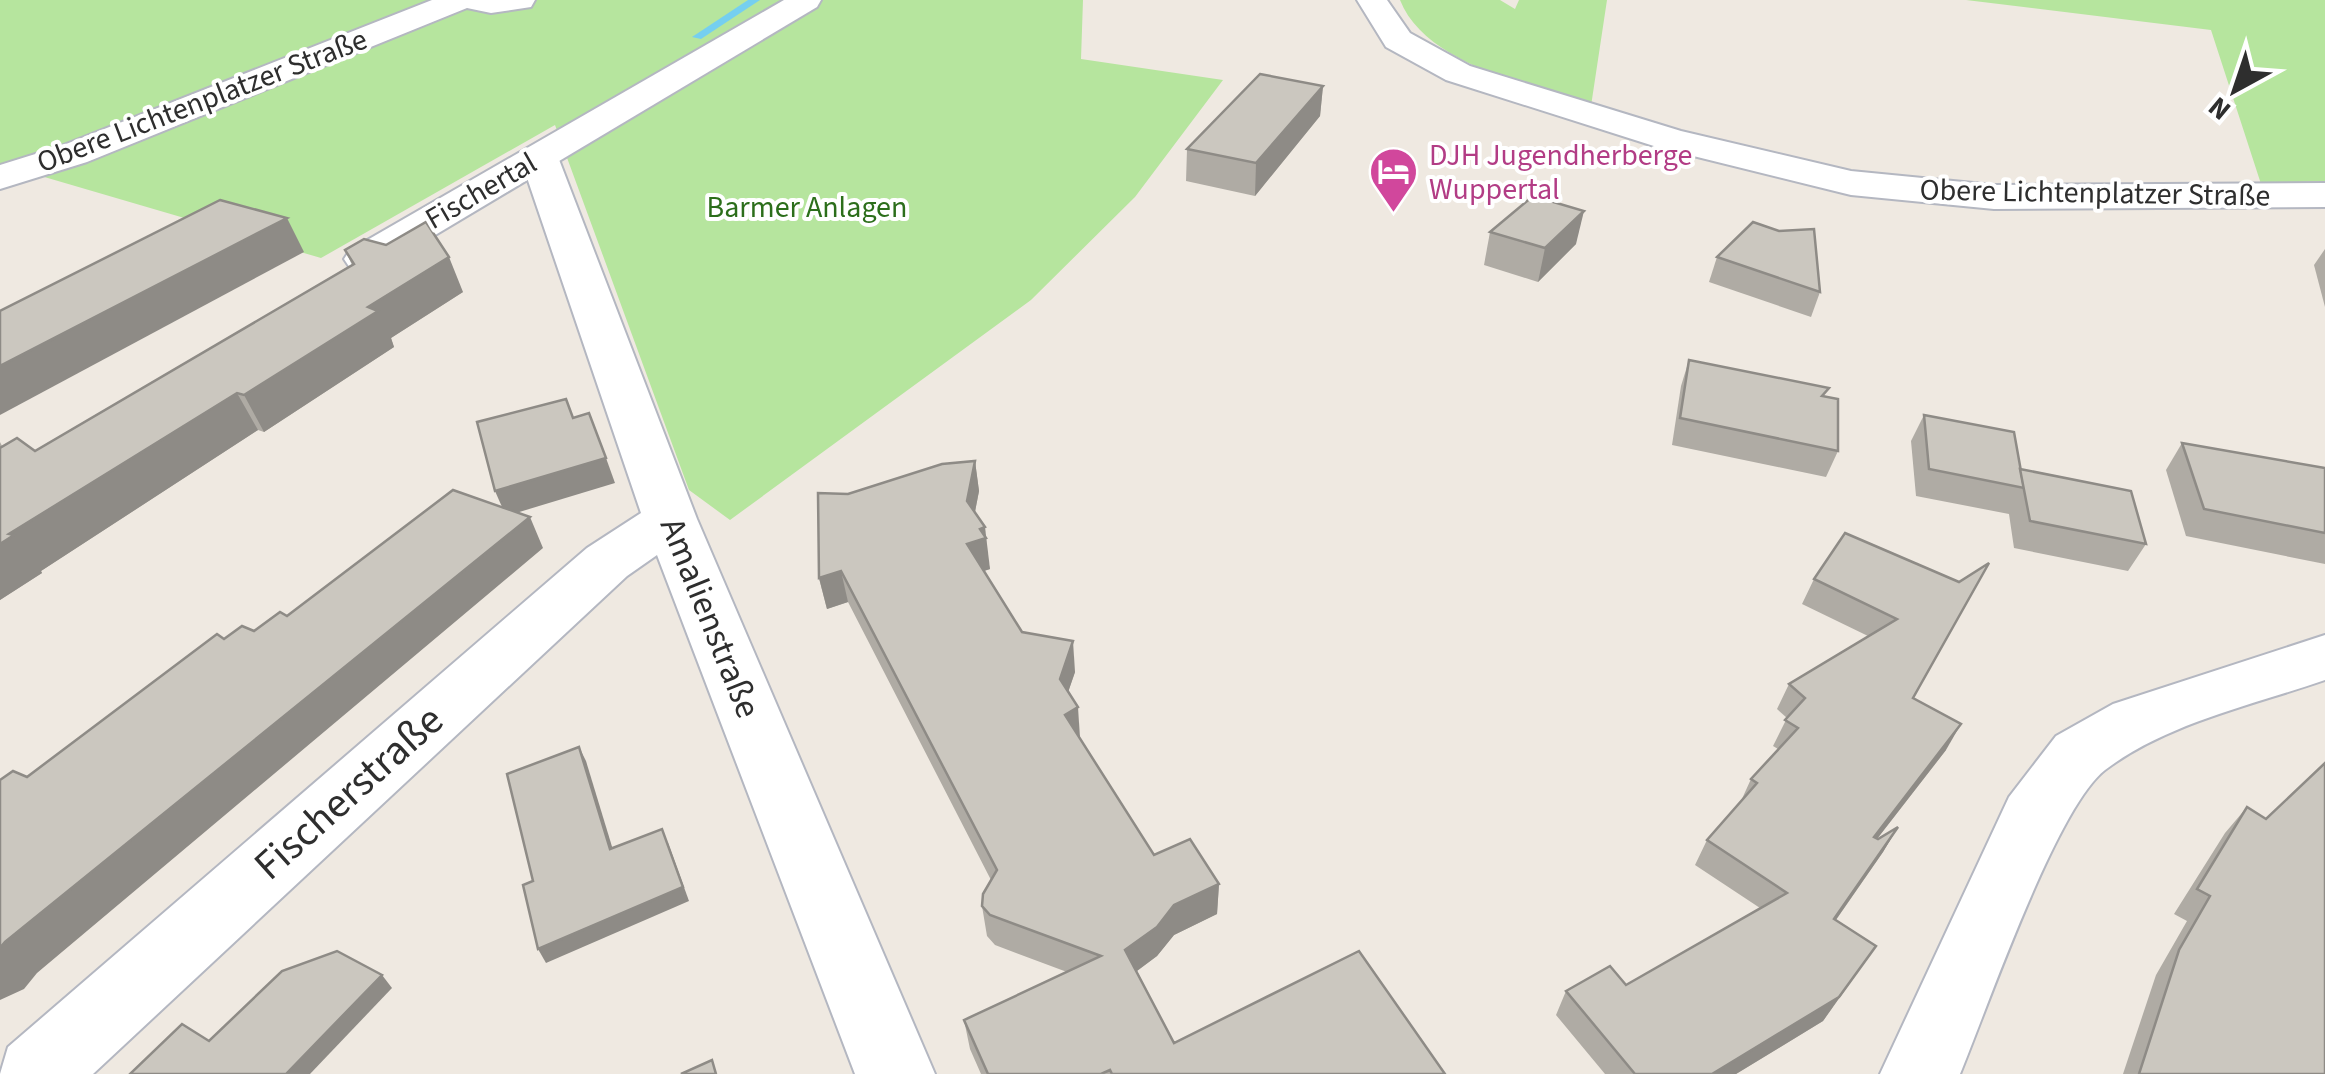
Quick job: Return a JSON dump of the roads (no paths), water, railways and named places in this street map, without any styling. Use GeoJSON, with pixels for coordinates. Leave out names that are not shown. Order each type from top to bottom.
{"type":"FeatureCollection","features":[{"type":"Feature","properties":{"kind":"street","name":"Obere Lichtenplatzer Straße"},"geometry":{"type":"LineString","coordinates":[[0,177],[144,127],[460,0]]}},
{"type":"Feature","properties":{"kind":"street"},"geometry":{"type":"LineString","coordinates":[[472,0],[490,4],[520,0]]}},
{"type":"Feature","properties":{"kind":"street","name":"Fischertal"},"geometry":{"type":"LineString","coordinates":[[336,276],[806,0]]}},
{"type":"Feature","properties":{"kind":"street","name":"Obere Lichtenplatzer Straße"},"geometry":{"type":"LineString","coordinates":[[1372,0],[1398,40],[1458,73],[1670,139],[1851,183],[1994,197],[2325,195]]}},
{"type":"Feature","properties":{"kind":"street","name":"Amalienstraße"},"geometry":{"type":"LineString","coordinates":[[538,158],[670,519],[895,1074]]}},
{"type":"Feature","properties":{"kind":"street","name":"Fischerstraße"},"geometry":{"type":"LineString","coordinates":[[36,1074],[607,562],[670,519]]}},
{"type":"Feature","properties":{"kind":"street"},"geometry":{"type":"LineString","coordinates":[[1920,1074],[2033,817],[2078,754],[2135,722],[2325,657]]}},
{"type":"Feature","properties":{"kind":"waterway"},"geometry":{"type":"LineString","coordinates":[[697,37],[755,0]]}},
{"type":"Feature","properties":{"kind":"place","name":"DJH Jugendherberge Wuppertal"},"geometry":{"type":"Point","coordinates":[1394,214]}},
{"type":"Feature","properties":{"kind":"park label","name":"Barmer Anlagen"},"geometry":{"type":"Point","coordinates":[807,207]}}]}
